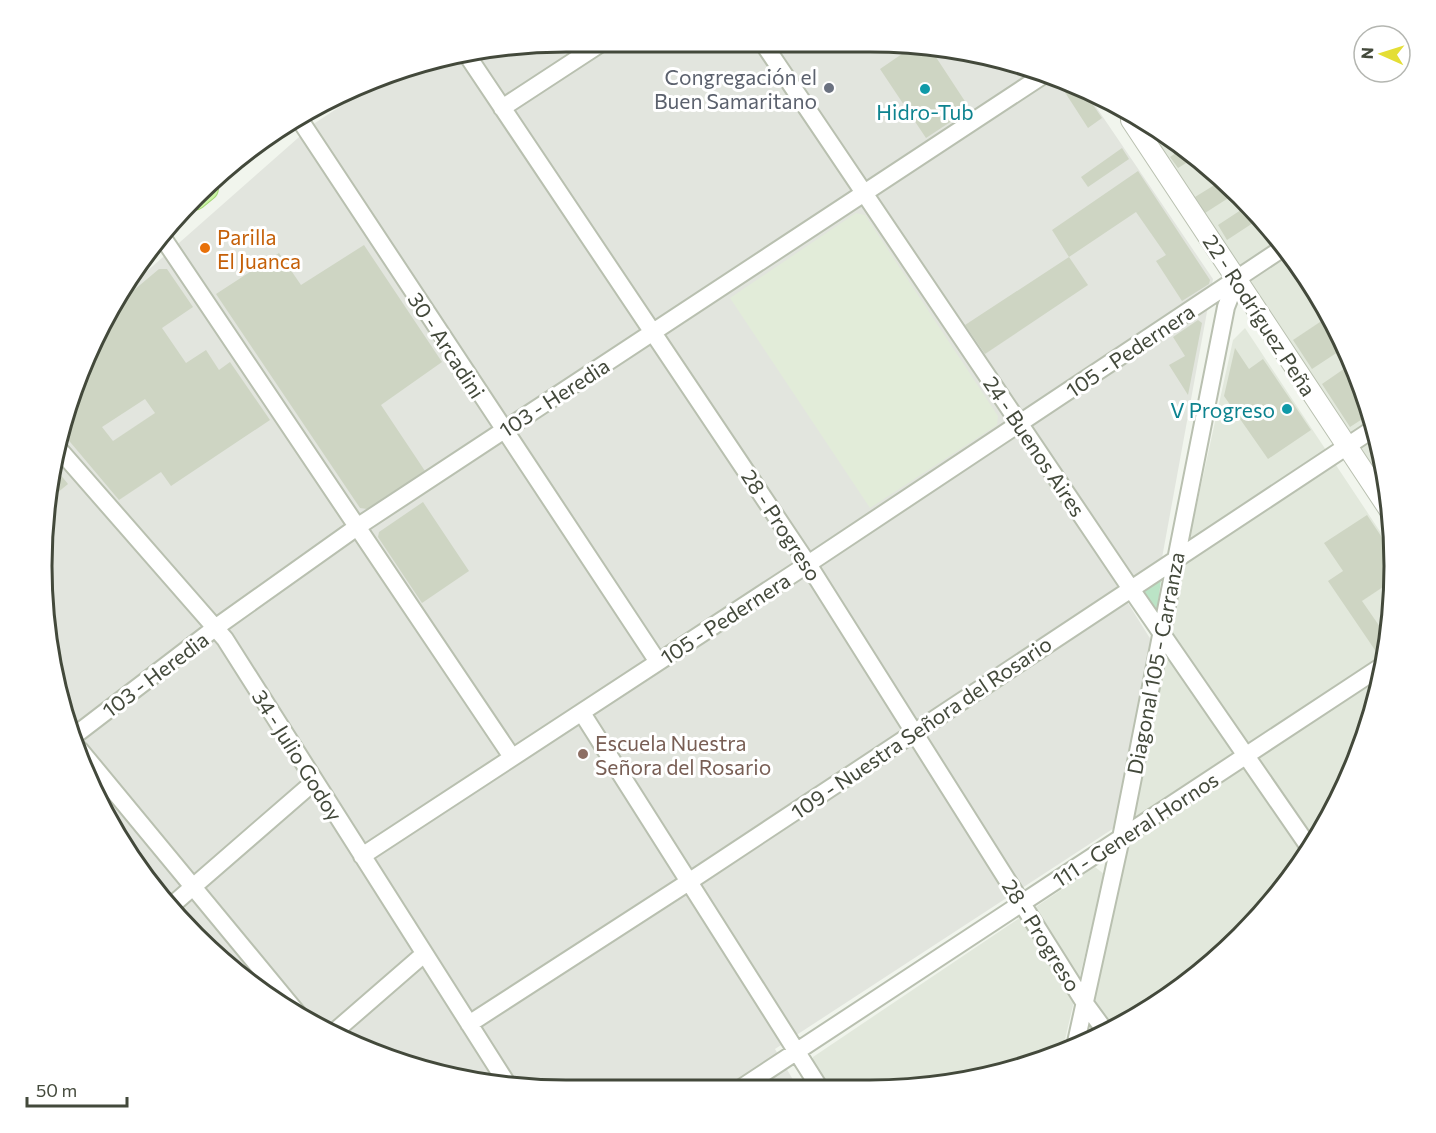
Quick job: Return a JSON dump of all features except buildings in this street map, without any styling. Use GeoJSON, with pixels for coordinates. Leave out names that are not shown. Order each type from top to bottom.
{"type":"FeatureCollection","features":[{"type":"Feature","properties":{"kind":"street"},"geometry":{"type":"LineString","coordinates":[[502,108],[588,52]]}},
{"type":"Feature","properties":{"kind":"street","name":"24 - Buenos Aires"},"geometry":{"type":"LineString","coordinates":[[769,52],[1131,589],[1305,840]]}},
{"type":"Feature","properties":{"kind":"street","name":"28 - Progreso"},"geometry":{"type":"LineString","coordinates":[[471,61],[808,564],[1084,1002],[1101,1025]]}},
{"type":"Feature","properties":{"kind":"street","name":"103 - Heredia"},"geometry":{"type":"LineString","coordinates":[[80,732],[215,628],[357,527],[1036,80]]}},
{"type":"Feature","properties":{"kind":"street","name":"30 - Arcadini"},"geometry":{"type":"LineString","coordinates":[[303,125],[658,662]]}},
{"type":"Feature","properties":{"kind":"street","name":"22 - Rodríguez Peña"},"geometry":{"type":"LineString","coordinates":[[1135,126],[1378,493]]}},
{"type":"Feature","properties":{"kind":"street"},"geometry":{"type":"LineString","coordinates":[[167,244],[512,757]]}},
{"type":"Feature","properties":{"kind":"street","name":"105 - Pedernera"},"geometry":{"type":"LineString","coordinates":[[362,856],[512,757],[582,714],[1276,253]]}},
{"type":"Feature","properties":{"kind":"street","name":"Diagonal 105 - Carranza"},"geometry":{"type":"LineString","coordinates":[[1077,1036],[1121,838],[1226,307],[1237,279]]}},
{"type":"Feature","properties":{"kind":"street","name":"109 - Nuestra Señora del Rosario"},"geometry":{"type":"LineString","coordinates":[[469,1024],[687,883],[1366,434]]}},
{"type":"Feature","properties":{"kind":"street","name":"34 - Julio Godoy"},"geometry":{"type":"LineString","coordinates":[[65,456],[215,628],[502,1076]]}},
{"type":"Feature","properties":{"kind":"street","name":"111 - General Hornos"},"geometry":{"type":"LineString","coordinates":[[753,1080],[1373,672]]}},
{"type":"Feature","properties":{"kind":"street"},"geometry":{"type":"LineString","coordinates":[[582,714],[687,883],[814,1080]]}},
{"type":"Feature","properties":{"kind":"street"},"geometry":{"type":"LineString","coordinates":[[94,767],[282,994]]}},
{"type":"Feature","properties":{"kind":"street"},"geometry":{"type":"LineString","coordinates":[[177,901],[315,782]]}},
{"type":"Feature","properties":{"kind":"street"},"geometry":{"type":"LineString","coordinates":[[340,1028],[424,954]]}},
{"type":"Feature","properties":{"kind":"shaded area"},"geometry":{"type":"Polygon","coordinates":[[[566,52],[870,52],[970,62],[1035,80],[1095,105],[1213,279],[1162,558],[1118,587],[1151,640],[1114,828],[775,1049],[793,1080],[566,1080],[499,1076],[433,1063],[370,1041],[309,1012],[281,994],[228,953],[203,930],[180,905],[139,852],[106,794],[80,732],[70,700],[57,634],[52,566],[54,533],[62,466],[70,433],[80,401],[106,339],[121,310],[145,273],[315,123],[345,103],[401,80],[466,62],[499,57],[566,52]]]}},
{"type":"Feature","properties":{"kind":"shaded area"},"geometry":{"type":"Polygon","coordinates":[[[1152,137],[1208,180],[1233,203],[1256,228],[1297,281],[1315,310],[1344,370],[1366,433],[1375,471],[1152,137]]]}},
{"type":"Feature","properties":{"kind":"shaded area"},"geometry":{"type":"Polygon","coordinates":[[[856,213],[865,215],[998,416],[997,425],[870,508],[730,298],[856,213]]]}},
{"type":"Feature","properties":{"kind":"shaded area"},"geometry":{"type":"Polygon","coordinates":[[[1245,328],[1382,535],[1384,566],[1382,600],[1374,667],[1356,732],[1330,794],[1315,824],[1277,879],[1233,930],[1182,974],[1126,1012],[1080,1035],[1233,340],[1245,328]]]}},
{"type":"Feature","properties":{"kind":"shaded area"},"geometry":{"type":"Polygon","coordinates":[[[1095,867],[1104,874],[1064,1042],[1003,1063],[970,1071],[903,1079],[825,1080],[813,1062],[813,1057],[1095,867]]]}},
{"type":"Feature","properties":{"kind":"green space"},"geometry":{"type":"Polygon","coordinates":[[[1161,580],[1157,612],[1144,592],[1161,580]]]}},
{"type":"Feature","properties":{"kind":"place","name":"Congregación el Buen Samaritano"},"geometry":{"type":"Point","coordinates":[829,88]}},
{"type":"Feature","properties":{"kind":"place","name":"Hidro-Tub"},"geometry":{"type":"Point","coordinates":[925,89]}},
{"type":"Feature","properties":{"kind":"place","name":"Parilla El Juanca"},"geometry":{"type":"Point","coordinates":[205,248]}},
{"type":"Feature","properties":{"kind":"place","name":"V Progreso"},"geometry":{"type":"Point","coordinates":[1287,409]}},
{"type":"Feature","properties":{"kind":"place","name":"Escuela Nuestra Señora del Rosario"},"geometry":{"type":"Point","coordinates":[583,754]}}]}
